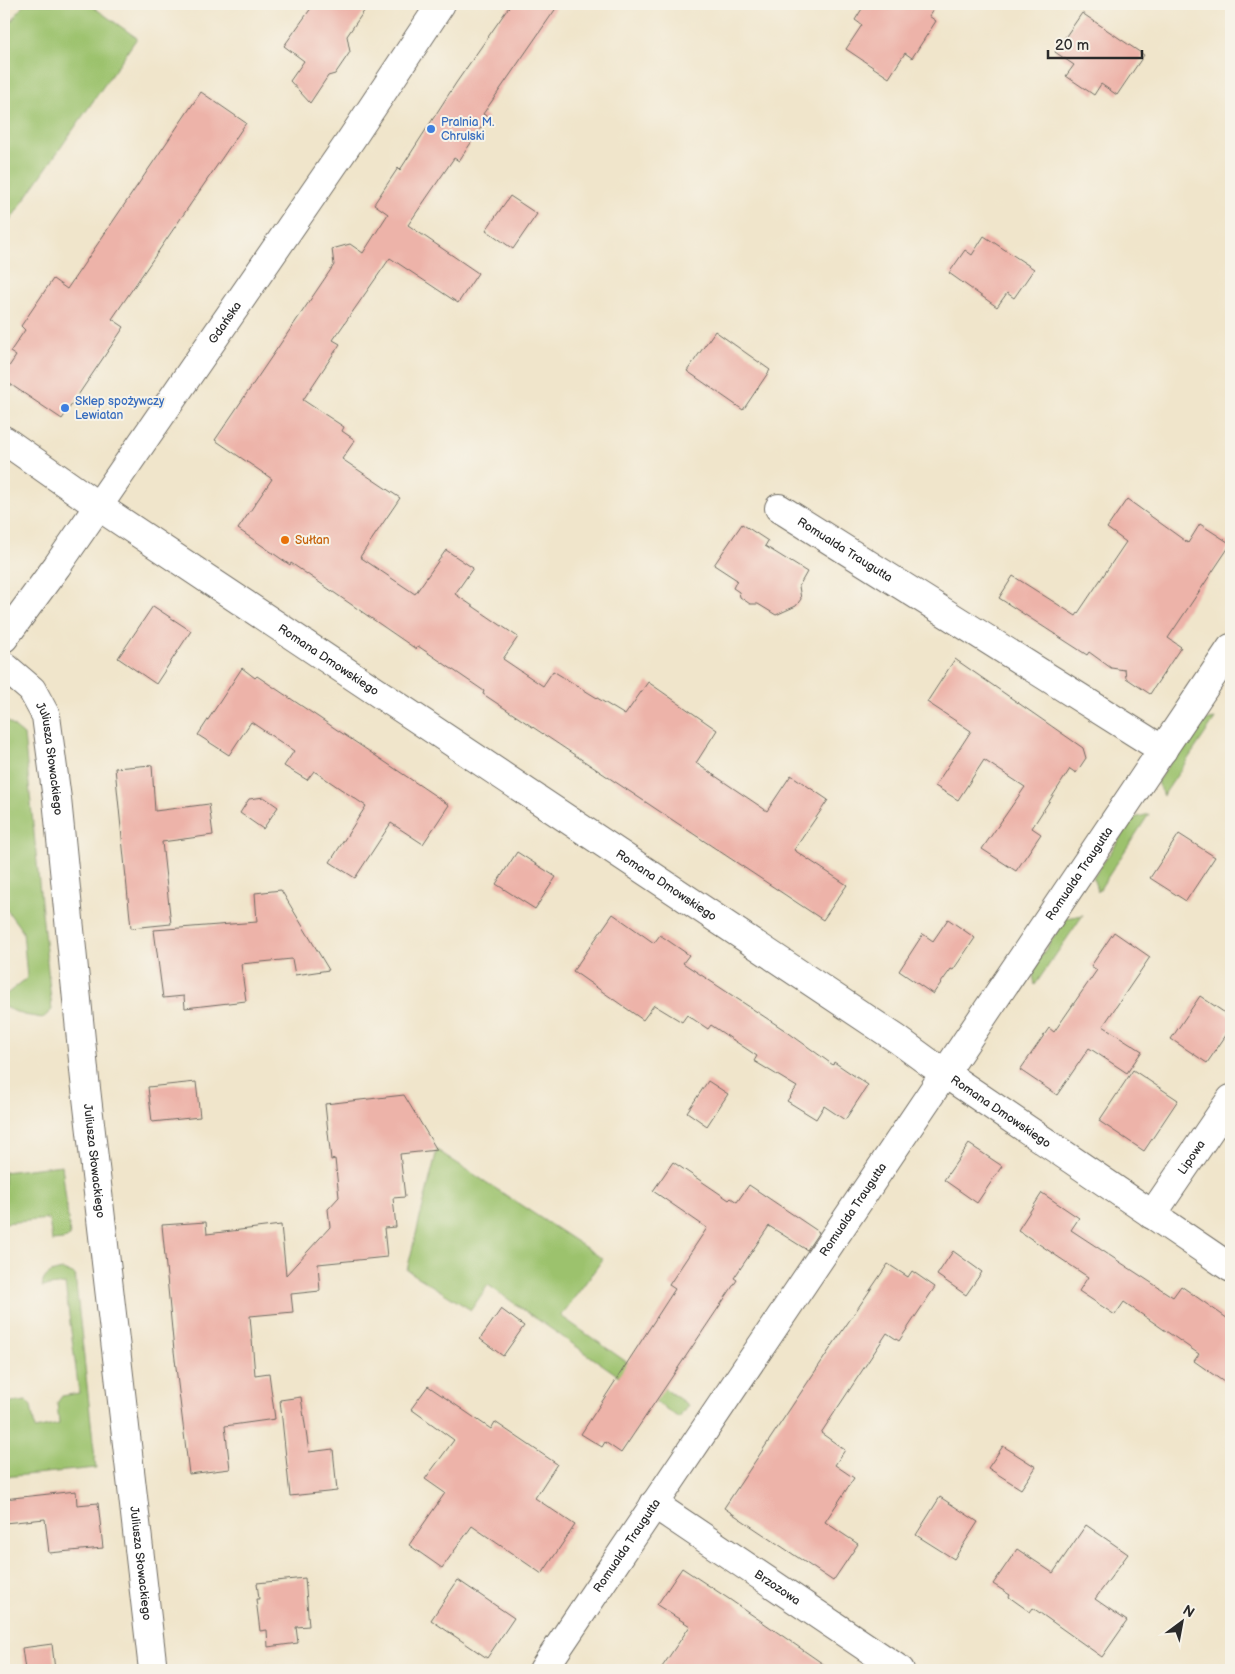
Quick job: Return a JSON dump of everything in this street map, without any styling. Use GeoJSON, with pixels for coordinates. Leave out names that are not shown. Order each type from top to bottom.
{"type":"FeatureCollection","features":[{"type":"Feature","properties":{"kind":"street","name":"Gdańska"},"geometry":{"type":"LineString","coordinates":[[4,638],[57,566],[352,138],[441,4]]}},
{"type":"Feature","properties":{"kind":"street","name":"Romana Dmowskiego"},"geometry":{"type":"LineString","coordinates":[[4,440],[98,506],[897,1039],[1231,1268]]}},
{"type":"Feature","properties":{"kind":"street","name":"Romualda Traugutta"},"geometry":{"type":"LineString","coordinates":[[779,508],[1163,750]]}},
{"type":"Feature","properties":{"kind":"street","name":"Romualda Traugutta"},"geometry":{"type":"LineString","coordinates":[[543,1670],[1231,648]]}},
{"type":"Feature","properties":{"kind":"street","name":"Juliusza Słowackiego"},"geometry":{"type":"LineString","coordinates":[[4,666],[32,690],[46,716],[57,799],[80,1028],[153,1670]]}},
{"type":"Feature","properties":{"kind":"street","name":"Lipowa"},"geometry":{"type":"LineString","coordinates":[[1152,1215],[1231,1099]]}},
{"type":"Feature","properties":{"kind":"street","name":"Brzozowa"},"geometry":{"type":"LineString","coordinates":[[654,1504],[900,1670]]}},
{"type":"Feature","properties":{"kind":"green space"},"geometry":{"type":"Polygon","coordinates":[[[24,4],[89,4],[137,38],[4,229],[4,32],[24,4]]]}},
{"type":"Feature","properties":{"kind":"green space"},"geometry":{"type":"Polygon","coordinates":[[[4,719],[24,735],[52,1010],[43,1018],[24,1015],[4,1007],[4,996],[27,978],[23,932],[4,906],[4,719]]]}},
{"type":"Feature","properties":{"kind":"green space"},"geometry":{"type":"Polygon","coordinates":[[[1215,719],[1163,796],[1157,782],[1198,722],[1215,719]]]}},
{"type":"Feature","properties":{"kind":"green space"},"geometry":{"type":"Polygon","coordinates":[[[1149,814],[1098,892],[1093,878],[1134,818],[1149,814]]]}},
{"type":"Feature","properties":{"kind":"green space"},"geometry":{"type":"Polygon","coordinates":[[[1083,915],[1035,985],[1032,970],[1066,918],[1083,915]]]}},
{"type":"Feature","properties":{"kind":"green space"},"geometry":{"type":"Polygon","coordinates":[[[437,1150],[603,1259],[561,1316],[688,1405],[679,1418],[488,1285],[471,1310],[407,1270],[437,1150]]]}},
{"type":"Feature","properties":{"kind":"green space"},"geometry":{"type":"Polygon","coordinates":[[[62,1165],[70,1236],[63,1240],[52,1241],[49,1219],[4,1223],[4,1172],[62,1165]]]}},
{"type":"Feature","properties":{"kind":"green space"},"geometry":{"type":"Polygon","coordinates":[[[63,1270],[75,1275],[96,1468],[4,1477],[4,1375],[7,1403],[26,1401],[31,1406],[35,1429],[59,1424],[57,1403],[62,1396],[79,1393],[65,1284],[42,1287],[46,1276],[63,1270]]]}},
{"type":"Feature","properties":{"kind":"building"},"geometry":{"type":"Polygon","coordinates":[[[314,4],[369,4],[347,36],[350,52],[335,74],[328,76],[310,103],[290,81],[304,61],[284,46],[314,4]]]}},
{"type":"Feature","properties":{"kind":"building"},"geometry":{"type":"Polygon","coordinates":[[[511,4],[559,4],[483,114],[488,117],[459,161],[454,158],[408,225],[478,273],[458,303],[390,258],[333,340],[340,344],[303,400],[344,427],[342,431],[355,440],[342,459],[400,498],[360,557],[415,594],[446,550],[473,568],[455,594],[518,637],[503,659],[543,686],[553,671],[625,715],[648,682],[717,730],[696,763],[767,811],[791,775],[828,800],[794,850],[847,885],[823,920],[483,694],[484,691],[418,646],[416,649],[238,529],[272,479],[215,440],[334,265],[332,249],[350,244],[363,253],[388,214],[374,204],[398,168],[400,170],[456,83],[511,4]]]}},
{"type":"Feature","properties":{"kind":"building"},"geometry":{"type":"Polygon","coordinates":[[[865,4],[937,4],[929,16],[936,21],[912,58],[905,53],[889,78],[846,49],[862,25],[855,20],[865,4]]]}},
{"type":"Feature","properties":{"kind":"building"},"geometry":{"type":"Polygon","coordinates":[[[1082,13],[1144,55],[1117,95],[1101,84],[1094,95],[1066,76],[1074,65],[1055,52],[1082,13]]]}},
{"type":"Feature","properties":{"kind":"building"},"geometry":{"type":"Polygon","coordinates":[[[201,92],[246,123],[112,319],[124,327],[62,419],[4,380],[4,374],[16,356],[10,352],[25,330],[21,326],[53,279],[67,289],[201,92]]]}},
{"type":"Feature","properties":{"kind":"building"},"geometry":{"type":"Polygon","coordinates":[[[510,196],[537,214],[513,249],[486,230],[510,196]]]}},
{"type":"Feature","properties":{"kind":"building"},"geometry":{"type":"Polygon","coordinates":[[[984,236],[1034,269],[1014,298],[1007,293],[997,307],[949,273],[965,250],[972,255],[984,236]]]}},
{"type":"Feature","properties":{"kind":"building"},"geometry":{"type":"Polygon","coordinates":[[[715,331],[770,370],[743,410],[687,371],[715,331]]]}},
{"type":"Feature","properties":{"kind":"building"},"geometry":{"type":"Polygon","coordinates":[[[1127,499],[1188,543],[1200,524],[1231,544],[1168,638],[1181,647],[1150,694],[1126,678],[1125,670],[1111,668],[1089,652],[1087,655],[999,598],[1013,576],[1076,616],[1126,542],[1107,528],[1127,499]]]}},
{"type":"Feature","properties":{"kind":"building"},"geometry":{"type":"Polygon","coordinates":[[[742,524],[768,541],[765,546],[807,572],[799,586],[801,599],[796,606],[776,615],[758,604],[750,604],[740,597],[739,592],[733,588],[737,580],[714,565],[742,524]]]}},
{"type":"Feature","properties":{"kind":"building"},"geometry":{"type":"Polygon","coordinates":[[[153,606],[191,631],[156,684],[118,658],[153,606]]]}},
{"type":"Feature","properties":{"kind":"building"},"geometry":{"type":"Polygon","coordinates":[[[955,659],[1083,748],[1086,758],[1076,773],[1070,769],[1032,828],[1041,834],[1016,871],[982,849],[1025,787],[984,760],[958,800],[935,786],[971,731],[927,702],[955,659]]]}},
{"type":"Feature","properties":{"kind":"building"},"geometry":{"type":"Polygon","coordinates":[[[242,668],[255,678],[257,676],[449,805],[423,844],[391,823],[355,878],[330,862],[366,806],[314,771],[307,780],[284,766],[294,751],[251,722],[229,755],[198,735],[242,668]]]}},
{"type":"Feature","properties":{"kind":"building"},"geometry":{"type":"Polygon","coordinates":[[[152,765],[155,811],[209,804],[213,835],[162,842],[171,924],[131,928],[115,768],[152,765]]]}},
{"type":"Feature","properties":{"kind":"building"},"geometry":{"type":"Polygon","coordinates":[[[264,797],[278,807],[263,829],[240,813],[249,799],[264,797]]]}},
{"type":"Feature","properties":{"kind":"building"},"geometry":{"type":"Polygon","coordinates":[[[1179,834],[1215,857],[1186,901],[1150,878],[1179,834]]]}},
{"type":"Feature","properties":{"kind":"building"},"geometry":{"type":"Polygon","coordinates":[[[517,852],[556,877],[535,909],[496,884],[517,852]]]}},
{"type":"Feature","properties":{"kind":"building"},"geometry":{"type":"Polygon","coordinates":[[[281,890],[329,970],[295,975],[292,959],[241,964],[246,1001],[185,1008],[184,996],[163,998],[154,930],[257,922],[255,893],[281,890]]]}},
{"type":"Feature","properties":{"kind":"building"},"geometry":{"type":"Polygon","coordinates":[[[613,914],[654,943],[660,935],[689,955],[683,963],[786,1031],[833,1065],[834,1062],[868,1085],[845,1120],[824,1106],[816,1119],[787,1101],[797,1087],[754,1061],[757,1056],[711,1025],[708,1029],[687,1015],[682,1022],[654,1005],[643,1020],[573,971],[613,914]]]}},
{"type":"Feature","properties":{"kind":"building"},"geometry":{"type":"Polygon","coordinates":[[[948,919],[975,938],[953,970],[951,969],[933,994],[899,971],[923,934],[933,941],[948,919]]]}},
{"type":"Feature","properties":{"kind":"building"},"geometry":{"type":"Polygon","coordinates":[[[1114,932],[1150,957],[1103,1026],[1142,1051],[1127,1073],[1089,1048],[1057,1095],[1020,1070],[1049,1028],[1054,1032],[1097,970],[1091,966],[1114,932]]]}},
{"type":"Feature","properties":{"kind":"building"},"geometry":{"type":"Polygon","coordinates":[[[1200,996],[1231,1017],[1231,1028],[1207,1063],[1171,1039],[1200,996]]]}},
{"type":"Feature","properties":{"kind":"building"},"geometry":{"type":"Polygon","coordinates":[[[1133,1070],[1178,1100],[1144,1151],[1099,1121],[1133,1070]]]}},
{"type":"Feature","properties":{"kind":"building"},"geometry":{"type":"Polygon","coordinates":[[[708,1081],[728,1094],[707,1126],[687,1112],[708,1081]]]}},
{"type":"Feature","properties":{"kind":"building"},"geometry":{"type":"Polygon","coordinates":[[[196,1082],[200,1117],[152,1122],[148,1087],[196,1082]]]}},
{"type":"Feature","properties":{"kind":"building"},"geometry":{"type":"Polygon","coordinates":[[[404,1095],[437,1150],[400,1154],[405,1197],[393,1198],[396,1227],[384,1228],[387,1257],[318,1264],[320,1291],[291,1294],[293,1312],[250,1316],[255,1375],[269,1373],[275,1419],[225,1426],[230,1469],[189,1474],[174,1351],[162,1225],[206,1222],[207,1234],[281,1225],[286,1275],[330,1227],[328,1209],[339,1197],[335,1159],[331,1160],[325,1104],[404,1095]]]}},
{"type":"Feature","properties":{"kind":"building"},"geometry":{"type":"Polygon","coordinates":[[[969,1144],[1002,1166],[977,1203],[944,1180],[969,1144]]]}},
{"type":"Feature","properties":{"kind":"building"},"geometry":{"type":"Polygon","coordinates":[[[673,1162],[729,1200],[731,1198],[737,1202],[749,1185],[819,1232],[807,1250],[769,1226],[734,1278],[737,1280],[621,1453],[605,1442],[602,1447],[581,1434],[675,1289],[669,1285],[707,1228],[653,1191],[673,1162]]]}},
{"type":"Feature","properties":{"kind":"building"},"geometry":{"type":"Polygon","coordinates":[[[1042,1193],[1079,1218],[1071,1230],[1173,1297],[1181,1286],[1231,1321],[1231,1387],[1194,1361],[1199,1354],[1124,1302],[1115,1315],[1079,1291],[1088,1277],[1018,1230],[1042,1193]]]}},
{"type":"Feature","properties":{"kind":"building"},"geometry":{"type":"Polygon","coordinates":[[[953,1251],[982,1272],[966,1295],[937,1275],[953,1251]]]}},
{"type":"Feature","properties":{"kind":"building"},"geometry":{"type":"Polygon","coordinates":[[[888,1264],[908,1277],[912,1271],[935,1287],[899,1341],[887,1333],[821,1433],[845,1450],[835,1465],[854,1478],[825,1522],[858,1544],[833,1581],[724,1508],[888,1264]]]}},
{"type":"Feature","properties":{"kind":"building"},"geometry":{"type":"Polygon","coordinates":[[[501,1309],[524,1326],[503,1356],[480,1339],[501,1309]]]}},
{"type":"Feature","properties":{"kind":"building"},"geometry":{"type":"Polygon","coordinates":[[[428,1386],[491,1429],[495,1422],[557,1464],[535,1498],[575,1525],[542,1574],[472,1526],[442,1568],[409,1545],[445,1493],[425,1479],[454,1440],[411,1409],[428,1386]]]}},
{"type":"Feature","properties":{"kind":"building"},"geometry":{"type":"Polygon","coordinates":[[[301,1397],[309,1452],[333,1449],[337,1491],[290,1496],[280,1400],[301,1397]]]}},
{"type":"Feature","properties":{"kind":"building"},"geometry":{"type":"Polygon","coordinates":[[[1003,1446],[1036,1467],[1021,1489],[988,1468],[1003,1446]]]}},
{"type":"Feature","properties":{"kind":"building"},"geometry":{"type":"Polygon","coordinates":[[[76,1491],[77,1505],[98,1503],[103,1548],[49,1553],[45,1519],[4,1523],[4,1499],[76,1491]]]}},
{"type":"Feature","properties":{"kind":"building"},"geometry":{"type":"Polygon","coordinates":[[[940,1497],[978,1522],[954,1559],[916,1535],[940,1497]]]}},
{"type":"Feature","properties":{"kind":"building"},"geometry":{"type":"Polygon","coordinates":[[[1086,1525],[1128,1554],[1095,1599],[1127,1621],[1102,1657],[1033,1608],[1030,1612],[993,1584],[1017,1549],[1053,1573],[1086,1525]]]}},
{"type":"Feature","properties":{"kind":"building"},"geometry":{"type":"Polygon","coordinates":[[[682,1568],[832,1670],[660,1670],[690,1626],[657,1605],[682,1568]]]}},
{"type":"Feature","properties":{"kind":"building"},"geometry":{"type":"Polygon","coordinates":[[[305,1578],[309,1626],[296,1627],[298,1643],[268,1647],[267,1630],[260,1631],[256,1599],[259,1599],[257,1583],[305,1578]]]}},
{"type":"Feature","properties":{"kind":"building"},"geometry":{"type":"Polygon","coordinates":[[[458,1580],[514,1618],[487,1658],[431,1620],[458,1580]]]}},
{"type":"Feature","properties":{"kind":"building"},"geometry":{"type":"Polygon","coordinates":[[[52,1644],[55,1670],[25,1670],[22,1648],[52,1644]]]}},
{"type":"Feature","properties":{"kind":"place","name":"Pralnia M. Chrulski"},"geometry":{"type":"Point","coordinates":[431,129]}},
{"type":"Feature","properties":{"kind":"place","name":"Sklep spożywczy Lewiatan"},"geometry":{"type":"Point","coordinates":[65,408]}},
{"type":"Feature","properties":{"kind":"place","name":"Sułtan"},"geometry":{"type":"Point","coordinates":[285,540]}}]}
